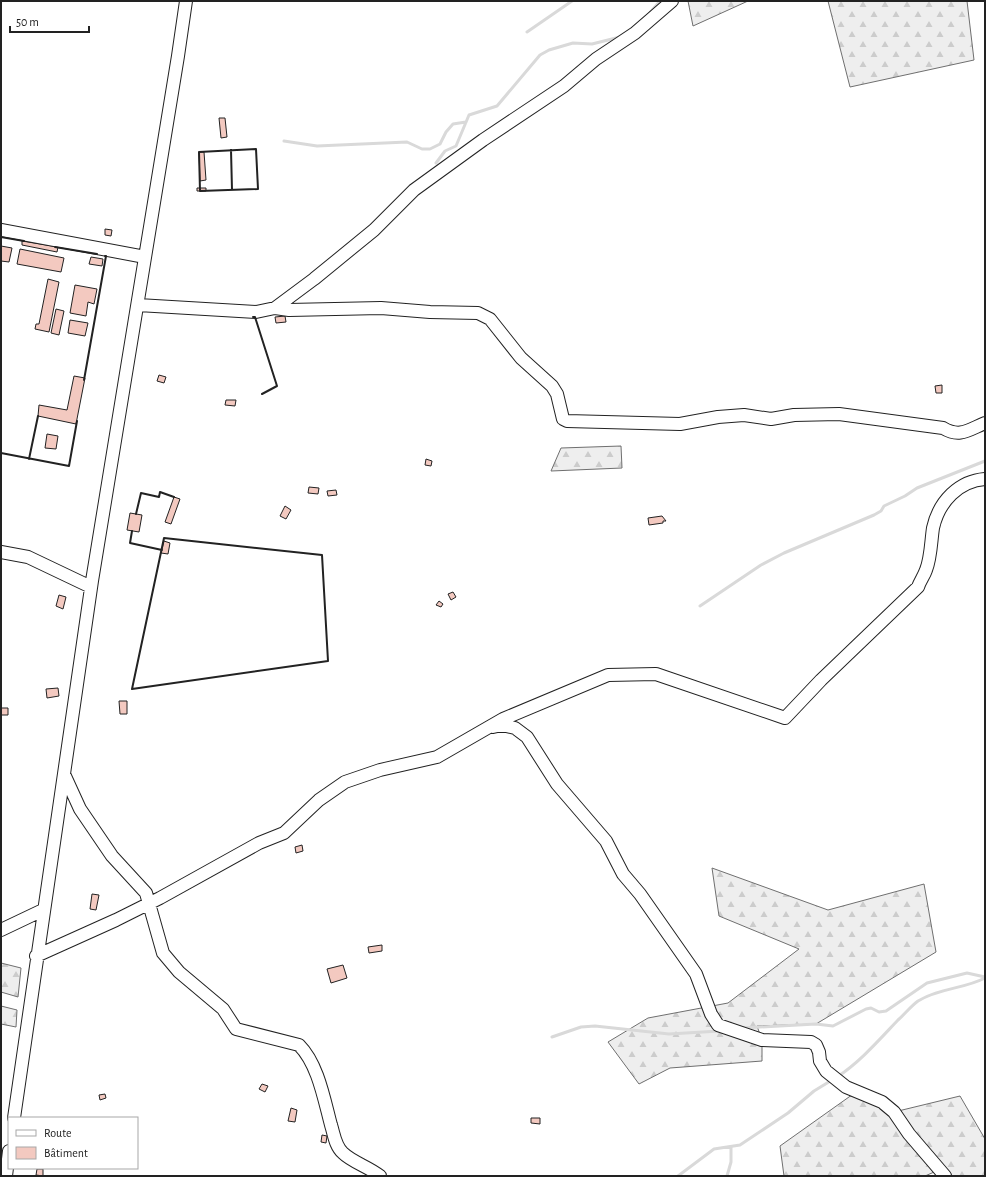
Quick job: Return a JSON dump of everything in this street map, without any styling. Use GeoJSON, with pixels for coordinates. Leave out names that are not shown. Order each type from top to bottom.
{"type":"FeatureCollection","features":[{"type":"Feature","properties":{"kind":"street"},"geometry":{"type":"LineString","coordinates":[[14,1117],[36,956],[91,587],[138,305],[186,1]]}},
{"type":"Feature","properties":{"kind":"street"},"geometry":{"type":"LineString","coordinates":[[275,308],[314,279],[374,230],[414,190],[489,136],[564,86],[596,58],[635,33],[672,1]]}},
{"type":"Feature","properties":{"kind":"street"},"geometry":{"type":"LineString","coordinates":[[1,230],[145,257]]}},
{"type":"Feature","properties":{"kind":"street"},"geometry":{"type":"LineString","coordinates":[[138,305],[256,312],[275,308],[289,310],[381,308],[430,312],[478,313],[490,319],[521,358],[552,386],[557,394],[562,419],[567,422],[680,424],[718,417],[744,415],[771,419],[794,415],[839,414],[943,428],[952,434],[958,434],[985,423]]}},
{"type":"Feature","properties":{"kind":"street"},"geometry":{"type":"LineString","coordinates":[[36,956],[150,903],[259,843],[284,833],[319,800],[345,782],[380,770],[437,757],[503,719],[608,675],[656,674],[785,718],[821,680],[918,586],[927,570],[934,526],[943,505],[955,489],[971,480],[985,479]]}},
{"type":"Feature","properties":{"kind":"street"},"geometry":{"type":"LineString","coordinates":[[1,552],[28,557],[91,587]]}},
{"type":"Feature","properties":{"kind":"street"},"geometry":{"type":"LineString","coordinates":[[488,728],[502,725],[515,728],[527,737],[557,784],[606,841],[623,874],[640,894],[696,974],[711,1014],[718,1025],[762,1040],[811,1042],[816,1045],[820,1062],[826,1071],[846,1087],[882,1102],[894,1112],[909,1134],[945,1176]]}},
{"type":"Feature","properties":{"kind":"street"},"geometry":{"type":"LineString","coordinates":[[64,774],[80,809],[112,856],[146,893],[163,953],[179,972],[223,1010],[236,1029],[299,1045],[305,1051],[318,1081],[337,1144],[343,1154],[371,1169],[380,1176]]}},
{"type":"Feature","properties":{"kind":"street"},"geometry":{"type":"LineString","coordinates":[[1,930],[43,910]]}},
{"type":"Feature","properties":{"kind":"street"},"geometry":{"type":"LineString","coordinates":[[6,1176],[8,1160]]}},
{"type":"Feature","properties":{"kind":"green space"},"geometry":{"type":"Polygon","coordinates":[[[688,1],[748,1],[693,26],[688,1]]]}},
{"type":"Feature","properties":{"kind":"green space"},"geometry":{"type":"Polygon","coordinates":[[[828,1],[967,1],[974,60],[850,87],[828,1]]]}},
{"type":"Feature","properties":{"kind":"green space"},"geometry":{"type":"Polygon","coordinates":[[[621,446],[622,468],[551,471],[561,448],[621,446]]]}},
{"type":"Feature","properties":{"kind":"green space"},"geometry":{"type":"Polygon","coordinates":[[[712,868],[828,910],[924,884],[936,952],[816,1024],[757,1026],[762,1040],[762,1061],[670,1068],[639,1084],[608,1042],[648,1018],[728,1003],[799,949],[719,916],[712,868]]]}},
{"type":"Feature","properties":{"kind":"green space"},"geometry":{"type":"Polygon","coordinates":[[[1,963],[21,968],[18,997],[1,992],[1,963]]]}},
{"type":"Feature","properties":{"kind":"green space"},"geometry":{"type":"Polygon","coordinates":[[[1,1006],[17,1010],[16,1027],[1,1024],[1,1006]]]}},
{"type":"Feature","properties":{"kind":"green space"},"geometry":{"type":"Polygon","coordinates":[[[856,1092],[894,1112],[960,1096],[985,1139],[985,1176],[945,1176],[941,1169],[925,1176],[784,1176],[780,1146],[856,1092]]]}},
{"type":"Feature","properties":{"kind":"building"},"geometry":{"type":"Polygon","coordinates":[[[219,118],[225,118],[227,137],[221,138],[219,118]]]}},
{"type":"Feature","properties":{"kind":"building"},"geometry":{"type":"Polygon","coordinates":[[[199,152],[204,152],[206,180],[200,181],[199,152]]]}},
{"type":"Feature","properties":{"kind":"building"},"geometry":{"type":"Polygon","coordinates":[[[197,188],[206,188],[206,191],[197,191],[197,188]]]}},
{"type":"Feature","properties":{"kind":"building"},"geometry":{"type":"Polygon","coordinates":[[[105,229],[112,230],[111,236],[105,235],[105,229]]]}},
{"type":"Feature","properties":{"kind":"building"},"geometry":{"type":"Polygon","coordinates":[[[22,241],[58,247],[57,252],[22,245],[22,241]]]}},
{"type":"Feature","properties":{"kind":"building"},"geometry":{"type":"Polygon","coordinates":[[[1,246],[12,248],[9,262],[1,261],[1,246]]]}},
{"type":"Feature","properties":{"kind":"building"},"geometry":{"type":"Polygon","coordinates":[[[20,249],[64,258],[61,272],[17,264],[20,249]]]}},
{"type":"Feature","properties":{"kind":"building"},"geometry":{"type":"Polygon","coordinates":[[[91,257],[103,259],[102,266],[89,264],[91,257]]]}},
{"type":"Feature","properties":{"kind":"building"},"geometry":{"type":"Polygon","coordinates":[[[48,279],[59,282],[49,332],[35,329],[36,324],[39,324],[48,279]]]}},
{"type":"Feature","properties":{"kind":"building"},"geometry":{"type":"Polygon","coordinates":[[[75,285],[97,289],[94,304],[88,302],[86,316],[70,313],[75,285]]]}},
{"type":"Feature","properties":{"kind":"building"},"geometry":{"type":"Polygon","coordinates":[[[56,309],[64,311],[59,335],[51,333],[56,309]]]}},
{"type":"Feature","properties":{"kind":"building"},"geometry":{"type":"Polygon","coordinates":[[[285,316],[286,322],[276,323],[275,317],[285,316]]]}},
{"type":"Feature","properties":{"kind":"building"},"geometry":{"type":"Polygon","coordinates":[[[70,320],[88,323],[85,336],[68,333],[70,320]]]}},
{"type":"Feature","properties":{"kind":"building"},"geometry":{"type":"Polygon","coordinates":[[[159,375],[166,377],[164,383],[157,381],[159,375]]]}},
{"type":"Feature","properties":{"kind":"building"},"geometry":{"type":"Polygon","coordinates":[[[74,376],[85,378],[76,424],[38,416],[39,405],[67,410],[74,376]]]}},
{"type":"Feature","properties":{"kind":"building"},"geometry":{"type":"Polygon","coordinates":[[[942,385],[942,393],[936,393],[935,386],[942,385]]]}},
{"type":"Feature","properties":{"kind":"building"},"geometry":{"type":"Polygon","coordinates":[[[226,400],[236,400],[235,406],[225,405],[226,400]]]}},
{"type":"Feature","properties":{"kind":"building"},"geometry":{"type":"Polygon","coordinates":[[[47,434],[58,436],[56,449],[45,448],[47,434]]]}},
{"type":"Feature","properties":{"kind":"building"},"geometry":{"type":"Polygon","coordinates":[[[426,459],[432,461],[431,466],[425,465],[426,459]]]}},
{"type":"Feature","properties":{"kind":"building"},"geometry":{"type":"Polygon","coordinates":[[[309,487],[319,488],[318,494],[308,493],[309,487]]]}},
{"type":"Feature","properties":{"kind":"building"},"geometry":{"type":"Polygon","coordinates":[[[336,490],[337,495],[328,496],[327,491],[336,490]]]}},
{"type":"Feature","properties":{"kind":"building"},"geometry":{"type":"Polygon","coordinates":[[[174,497],[180,499],[171,524],[165,522],[174,497]]]}},
{"type":"Feature","properties":{"kind":"building"},"geometry":{"type":"Polygon","coordinates":[[[285,506],[291,510],[286,519],[280,516],[285,506]]]}},
{"type":"Feature","properties":{"kind":"building"},"geometry":{"type":"Polygon","coordinates":[[[130,513],[142,515],[139,532],[127,530],[130,513]]]}},
{"type":"Feature","properties":{"kind":"building"},"geometry":{"type":"Polygon","coordinates":[[[662,516],[666,521],[663,521],[663,523],[649,525],[648,518],[662,516]]]}},
{"type":"Feature","properties":{"kind":"building"},"geometry":{"type":"Polygon","coordinates":[[[164,541],[170,543],[168,554],[161,553],[164,541]]]}},
{"type":"Feature","properties":{"kind":"building"},"geometry":{"type":"Polygon","coordinates":[[[453,592],[456,597],[451,600],[448,594],[453,592]]]}},
{"type":"Feature","properties":{"kind":"building"},"geometry":{"type":"Polygon","coordinates":[[[59,595],[66,597],[63,609],[56,606],[59,595]]]}},
{"type":"Feature","properties":{"kind":"building"},"geometry":{"type":"Polygon","coordinates":[[[439,601],[443,604],[441,607],[436,605],[439,601]]]}},
{"type":"Feature","properties":{"kind":"building"},"geometry":{"type":"Polygon","coordinates":[[[58,688],[59,696],[47,698],[46,689],[58,688]]]}},
{"type":"Feature","properties":{"kind":"building"},"geometry":{"type":"Polygon","coordinates":[[[119,701],[127,701],[127,714],[120,714],[119,701]]]}},
{"type":"Feature","properties":{"kind":"building"},"geometry":{"type":"Polygon","coordinates":[[[1,708],[8,708],[8,715],[1,715],[1,708]]]}},
{"type":"Feature","properties":{"kind":"building"},"geometry":{"type":"Polygon","coordinates":[[[302,845],[303,851],[296,853],[295,847],[302,845]]]}},
{"type":"Feature","properties":{"kind":"building"},"geometry":{"type":"Polygon","coordinates":[[[92,894],[99,895],[96,910],[90,909],[92,894]]]}},
{"type":"Feature","properties":{"kind":"building"},"geometry":{"type":"Polygon","coordinates":[[[382,945],[382,951],[369,953],[368,947],[382,945]]]}},
{"type":"Feature","properties":{"kind":"building"},"geometry":{"type":"Polygon","coordinates":[[[343,965],[347,978],[331,983],[327,969],[343,965]]]}},
{"type":"Feature","properties":{"kind":"building"},"geometry":{"type":"Polygon","coordinates":[[[262,1084],[268,1086],[265,1092],[259,1089],[262,1084]]]}},
{"type":"Feature","properties":{"kind":"building"},"geometry":{"type":"Polygon","coordinates":[[[105,1094],[106,1098],[100,1100],[99,1095],[105,1094]]]}},
{"type":"Feature","properties":{"kind":"building"},"geometry":{"type":"Polygon","coordinates":[[[291,1108],[297,1110],[295,1122],[288,1121],[291,1108]]]}},
{"type":"Feature","properties":{"kind":"building"},"geometry":{"type":"Polygon","coordinates":[[[531,1118],[540,1118],[540,1124],[531,1123],[531,1118]]]}},
{"type":"Feature","properties":{"kind":"building"},"geometry":{"type":"Polygon","coordinates":[[[322,1135],[327,1136],[326,1143],[321,1142],[322,1135]]]}},
{"type":"Feature","properties":{"kind":"building"},"geometry":{"type":"Polygon","coordinates":[[[37,1169],[43,1169],[43,1176],[36,1175],[37,1169]]]}},
{"type":"Feature","properties":{"kind":"waterway"},"geometry":{"type":"LineString","coordinates":[[527,32],[572,1]]}},
{"type":"Feature","properties":{"kind":"waterway"},"geometry":{"type":"LineString","coordinates":[[648,15],[660,1]]}},
{"type":"Feature","properties":{"kind":"waterway"},"geometry":{"type":"LineString","coordinates":[[436,163],[445,151],[456,146],[469,115],[497,106],[540,55],[549,50],[573,43],[592,44],[620,37]]}},
{"type":"Feature","properties":{"kind":"waterway"},"geometry":{"type":"LineString","coordinates":[[284,141],[317,146],[407,142],[422,149],[430,149],[440,144],[446,132],[453,124],[466,122]]}},
{"type":"Feature","properties":{"kind":"waterway"},"geometry":{"type":"LineString","coordinates":[[700,606],[761,565],[784,553],[874,515],[881,511],[884,506],[905,496],[917,488],[985,461]]}},
{"type":"Feature","properties":{"kind":"waterway"},"geometry":{"type":"LineString","coordinates":[[741,1028],[816,1024],[833,1026],[866,1009],[871,1008],[879,1012],[886,1011],[927,983],[967,973],[985,977]]}},
{"type":"Feature","properties":{"kind":"waterway"},"geometry":{"type":"LineString","coordinates":[[837,1077],[861,1058],[918,1001],[934,993],[977,982],[985,978]]}},
{"type":"Feature","properties":{"kind":"waterway"},"geometry":{"type":"LineString","coordinates":[[552,1037],[581,1027],[595,1026],[669,1034],[720,1031]]}},
{"type":"Feature","properties":{"kind":"waterway"},"geometry":{"type":"LineString","coordinates":[[678,1176],[714,1149],[740,1145],[788,1113],[814,1091],[832,1080]]}},
{"type":"Feature","properties":{"kind":"waterway"},"geometry":{"type":"LineString","coordinates":[[727,1176],[731,1162],[731,1147]]}},
{"type":"Feature","properties":{"kind":"wall"},"geometry":{"type":"LineString","coordinates":[[256,149],[258,189],[200,191],[199,152],[256,149]]}},
{"type":"Feature","properties":{"kind":"wall"},"geometry":{"type":"LineString","coordinates":[[231,150],[232,190]]}},
{"type":"Feature","properties":{"kind":"wall"},"geometry":{"type":"LineString","coordinates":[[1,237],[24,241]]}},
{"type":"Feature","properties":{"kind":"wall"},"geometry":{"type":"LineString","coordinates":[[55,247],[97,254]]}},
{"type":"Feature","properties":{"kind":"wall"},"geometry":{"type":"LineString","coordinates":[[84,380],[105,256]]}},
{"type":"Feature","properties":{"kind":"wall"},"geometry":{"type":"LineString","coordinates":[[253,317],[255,317],[277,386],[262,394]]}},
{"type":"Feature","properties":{"kind":"wall"},"geometry":{"type":"LineString","coordinates":[[29,459],[38,416]]}},
{"type":"Feature","properties":{"kind":"wall"},"geometry":{"type":"LineString","coordinates":[[1,453],[69,466],[77,421]]}},
{"type":"Feature","properties":{"kind":"wall"},"geometry":{"type":"LineString","coordinates":[[136,514],[141,493],[159,497],[160,492],[174,497]]}},
{"type":"Feature","properties":{"kind":"wall"},"geometry":{"type":"LineString","coordinates":[[132,531],[130,543],[162,550]]}},
{"type":"Feature","properties":{"kind":"wall"},"geometry":{"type":"LineString","coordinates":[[164,538],[322,555],[328,661],[132,689],[164,538]]}}]}
